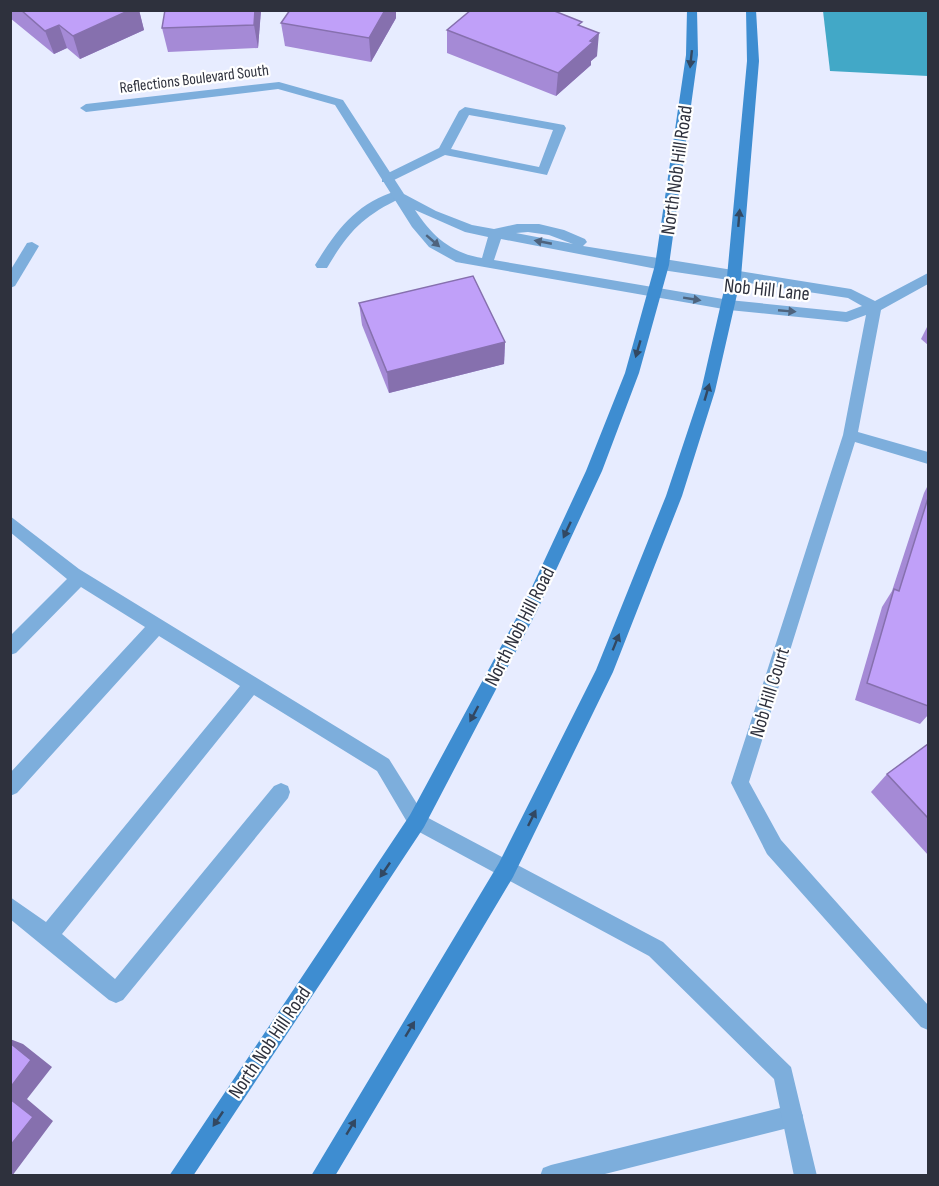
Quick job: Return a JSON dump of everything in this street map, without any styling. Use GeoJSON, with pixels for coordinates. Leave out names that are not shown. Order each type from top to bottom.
{"type":"FeatureCollection","features":[{"type":"Feature","properties":{"kind":"main road","name":"North Nob Hill Road"},"geometry":{"type":"LineString","coordinates":[[180,1176],[417,821],[531,606],[594,471],[632,373],[662,265],[692,55],[692,10]]}},
{"type":"Feature","properties":{"kind":"main road"},"geometry":{"type":"LineString","coordinates":[[322,1176],[506,870],[604,672],[670,507],[708,391],[734,277],[753,61],[751,10]]}},
{"type":"Feature","properties":{"kind":"street","name":"Reflections Boulevard South"},"geometry":{"type":"LineString","coordinates":[[86,108],[279,85],[339,103],[386,179],[434,244],[461,259],[654,293]]}},
{"type":"Feature","properties":{"kind":"street"},"geometry":{"type":"LineString","coordinates":[[386,179],[444,151],[465,111],[560,128],[543,172],[444,151]]}},
{"type":"Feature","properties":{"kind":"street","name":"Reflections Boulevard South"},"geometry":{"type":"LineString","coordinates":[[397,195],[431,214],[470,229],[662,265]]}},
{"type":"Feature","properties":{"kind":"street"},"geometry":{"type":"LineString","coordinates":[[322,265],[343,230],[363,210],[397,195]]}},
{"type":"Feature","properties":{"kind":"street"},"geometry":{"type":"LineString","coordinates":[[487,263],[496,234]]}},
{"type":"Feature","properties":{"kind":"street"},"geometry":{"type":"LineString","coordinates":[[10,283],[32,246]]}},
{"type":"Feature","properties":{"kind":"street","name":"Nob Hill Lane"},"geometry":{"type":"LineString","coordinates":[[662,265],[851,294],[875,307]]}},
{"type":"Feature","properties":{"kind":"street","name":"Nob Hill Lane"},"geometry":{"type":"LineString","coordinates":[[654,293],[729,305],[847,317],[875,307],[928,278]]}},
{"type":"Feature","properties":{"kind":"street","name":"Nob Hill Court"},"geometry":{"type":"LineString","coordinates":[[875,307],[850,435],[740,783],[774,847],[928,1020]]}},
{"type":"Feature","properties":{"kind":"street"},"geometry":{"type":"LineString","coordinates":[[850,435],[928,458]]}},
{"type":"Feature","properties":{"kind":"street"},"geometry":{"type":"LineString","coordinates":[[10,522],[79,578],[383,765],[417,821],[656,949],[783,1074],[803,1172],[806,1176]]}},
{"type":"Feature","properties":{"kind":"street"},"geometry":{"type":"LineString","coordinates":[[10,648],[79,578]]}},
{"type":"Feature","properties":{"kind":"street"},"geometry":{"type":"LineString","coordinates":[[10,787],[157,626]]}},
{"type":"Feature","properties":{"kind":"street"},"geometry":{"type":"LineString","coordinates":[[48,935],[252,685]]}},
{"type":"Feature","properties":{"kind":"street"},"geometry":{"type":"LineString","coordinates":[[10,907],[48,935],[116,993],[281,792]]}},
{"type":"Feature","properties":{"kind":"street"},"geometry":{"type":"LineString","coordinates":[[551,1176],[792,1116]]}},
{"type":"Feature","properties":{"kind":"water"},"geometry":{"type":"Polygon","coordinates":[[[823,11],[928,11],[928,76],[830,71],[823,11]]]}},
{"type":"Feature","properties":{"kind":"building"},"geometry":{"type":"Polygon","coordinates":[[[21,10],[130,10],[73,36],[59,25],[45,31],[21,10]]]}},
{"type":"Feature","properties":{"kind":"building"},"geometry":{"type":"Polygon","coordinates":[[[165,10],[255,10],[254,25],[162,28],[165,10]]]}},
{"type":"Feature","properties":{"kind":"building"},"geometry":{"type":"Polygon","coordinates":[[[290,10],[385,10],[369,38],[281,23],[290,10]]]}},
{"type":"Feature","properties":{"kind":"building"},"geometry":{"type":"Polygon","coordinates":[[[471,10],[552,10],[582,22],[578,25],[599,33],[590,41],[593,42],[558,73],[447,30],[471,10]]]}},
{"type":"Feature","properties":{"kind":"building"},"geometry":{"type":"Polygon","coordinates":[[[473,276],[505,342],[387,372],[359,303],[473,276]]]}},
{"type":"Feature","properties":{"kind":"building"},"geometry":{"type":"Polygon","coordinates":[[[928,498],[928,706],[867,683],[894,589],[899,591],[928,498]]]}},
{"type":"Feature","properties":{"kind":"building"},"geometry":{"type":"Polygon","coordinates":[[[928,744],[928,818],[887,774],[928,744]]]}},
{"type":"Feature","properties":{"kind":"building"},"geometry":{"type":"Polygon","coordinates":[[[10,1043],[31,1060],[10,1088],[10,1043]]]}},
{"type":"Feature","properties":{"kind":"building"},"geometry":{"type":"Polygon","coordinates":[[[10,1099],[33,1117],[10,1146],[10,1099]]]}}]}
